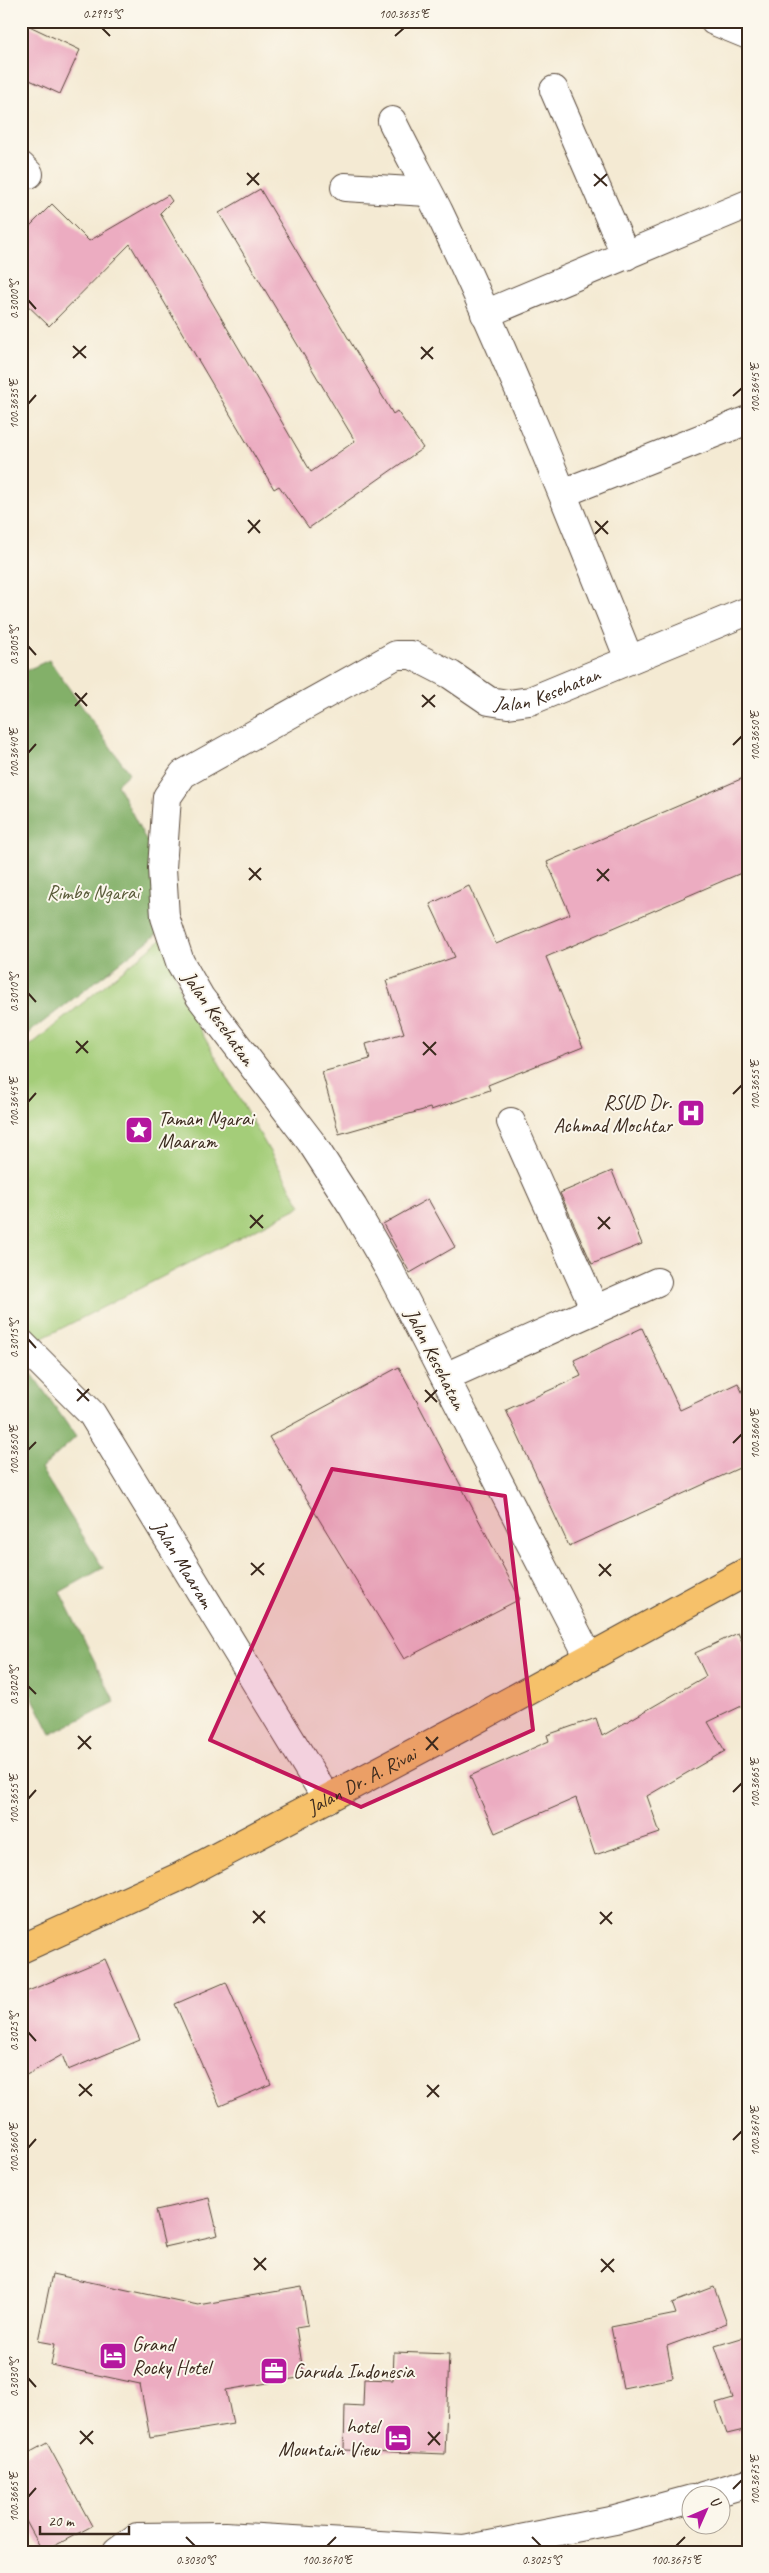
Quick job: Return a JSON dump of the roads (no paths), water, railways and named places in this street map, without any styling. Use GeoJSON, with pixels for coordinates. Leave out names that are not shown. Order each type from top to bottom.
{"type":"FeatureCollection","features":[{"type":"Feature","properties":{"kind":"main road","name":"Jalan Dr. A. Rivai"},"geometry":{"type":"LineString","coordinates":[[21,1949],[179,1877],[327,1800],[748,1571]]}},
{"type":"Feature","properties":{"kind":"street"},"geometry":{"type":"LineString","coordinates":[[714,21],[748,35]]}},
{"type":"Feature","properties":{"kind":"street"},"geometry":{"type":"LineString","coordinates":[[554,90],[626,256]]}},
{"type":"Feature","properties":{"kind":"street"},"geometry":{"type":"LineString","coordinates":[[392,121],[485,314],[563,493],[629,659]]}},
{"type":"Feature","properties":{"kind":"street"},"geometry":{"type":"LineString","coordinates":[[345,187],[427,192]]}},
{"type":"Feature","properties":{"kind":"street"},"geometry":{"type":"LineString","coordinates":[[485,314],[748,204]]}},
{"type":"Feature","properties":{"kind":"street"},"geometry":{"type":"LineString","coordinates":[[563,493],[748,420]]}},
{"type":"Feature","properties":{"kind":"street","name":"Jalan Kesehatan"},"geometry":{"type":"LineString","coordinates":[[589,1658],[445,1376],[390,1271],[353,1207],[311,1142],[200,997],[180,962],[165,917],[164,907],[162,868],[167,797],[183,774],[396,655],[412,655],[451,676],[489,701],[508,704],[530,701],[748,611]]}},
{"type":"Feature","properties":{"kind":"street"},"geometry":{"type":"LineString","coordinates":[[511,1122],[595,1310]]}},
{"type":"Feature","properties":{"kind":"street"},"geometry":{"type":"LineString","coordinates":[[445,1376],[657,1282]]}},
{"type":"Feature","properties":{"kind":"street","name":"Jalan Maaram"},"geometry":{"type":"LineString","coordinates":[[21,1343],[92,1414],[327,1800]]}},
{"type":"Feature","properties":{"kind":"street"},"geometry":{"type":"LineString","coordinates":[[732,2488],[748,2483]]}},
{"type":"Feature","properties":{"kind":"street"},"geometry":{"type":"LineString","coordinates":[[117,2552],[137,2538],[225,2536],[466,2551],[615,2520],[682,2502]]}},
{"type":"Feature","properties":{"kind":"place","name":"RSUD Dr. Achmad Mochtar"},"geometry":{"type":"Point","coordinates":[691,1113]}},
{"type":"Feature","properties":{"kind":"place","name":"Taman Ngarai Maaram"},"geometry":{"type":"Point","coordinates":[139,1130]}},
{"type":"Feature","properties":{"kind":"place","name":"Grand Rocky Hotel"},"geometry":{"type":"Point","coordinates":[113,2356]}},
{"type":"Feature","properties":{"kind":"place","name":"Garuda Indonesia"},"geometry":{"type":"Point","coordinates":[274,2371]}},
{"type":"Feature","properties":{"kind":"place","name":"hotel Mountain View"},"geometry":{"type":"Point","coordinates":[398,2438]}},
{"type":"Feature","properties":{"kind":"park label","name":"Rimbo Ngarai"},"geometry":{"type":"Point","coordinates":[93,892]}}]}
